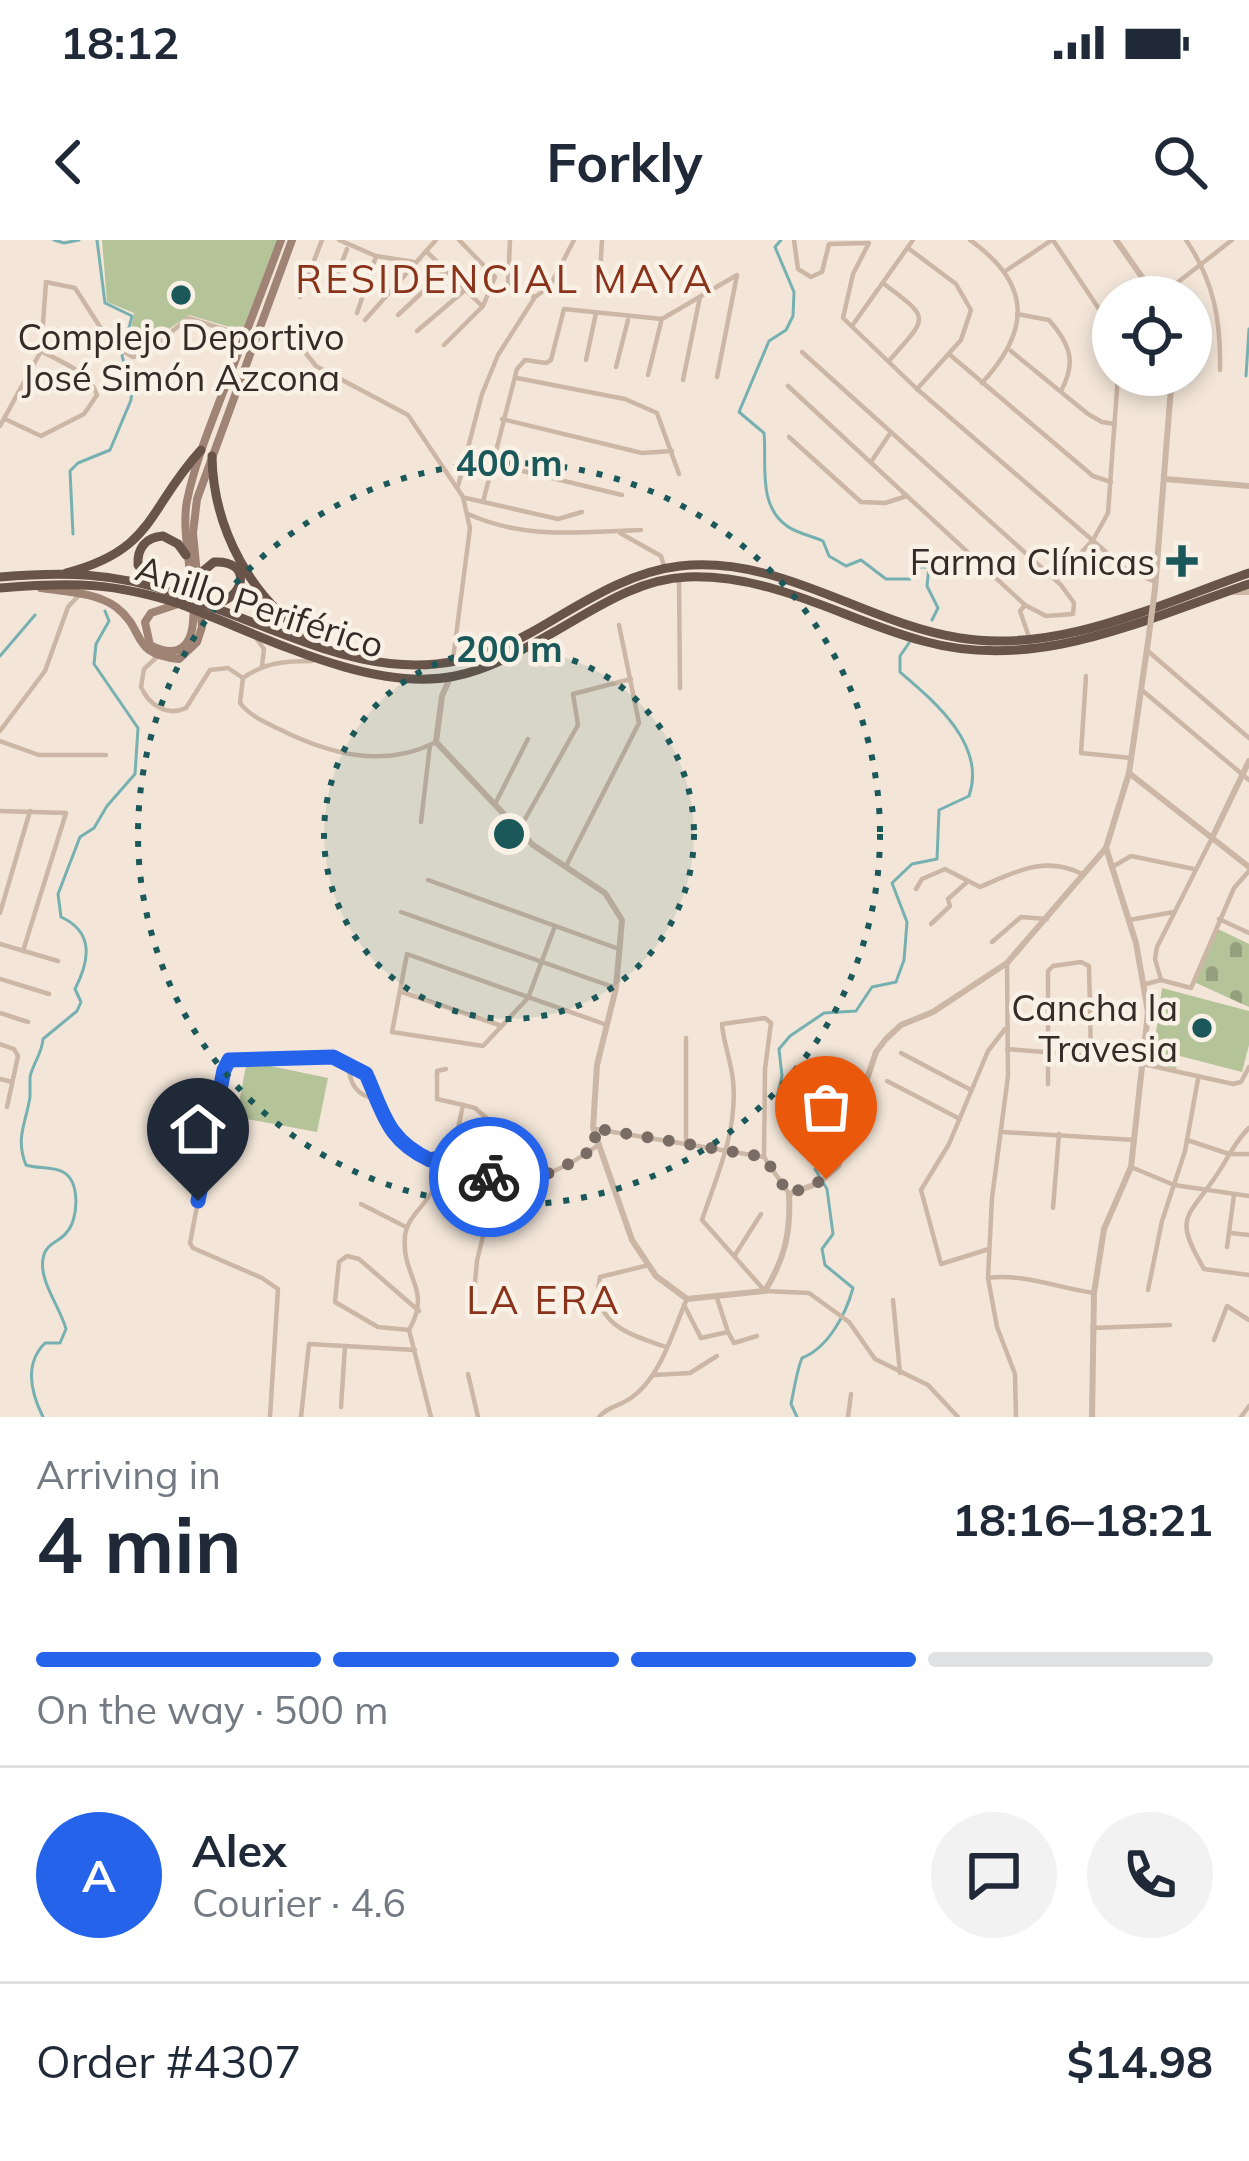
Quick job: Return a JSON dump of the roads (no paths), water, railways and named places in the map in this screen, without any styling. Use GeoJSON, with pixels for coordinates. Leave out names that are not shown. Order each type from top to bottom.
{"type":"FeatureCollection","features":[{"type":"Feature","properties":{"kind":"highway"},"geometry":{"type":"LineString","coordinates":[[66,573],[116,556],[138,538],[201,450]]}},
{"type":"Feature","properties":{"kind":"highway"},"geometry":{"type":"LineString","coordinates":[[212,456],[217,507],[254,583],[272,609],[335,651]]}},
{"type":"Feature","properties":{"kind":"highway"},"geometry":{"type":"LineString","coordinates":[[153,585],[138,565],[146,542],[154,537],[170,539],[186,555]]}},
{"type":"Feature","properties":{"kind":"highway"},"geometry":{"type":"LineString","coordinates":[[196,577],[206,566],[221,561],[240,575],[233,597],[207,609]]}},
{"type":"Feature","properties":{"kind":"highway","name":"Anillo Periférico"},"geometry":{"type":"LineString","coordinates":[[0,588],[115,586],[393,666],[452,665],[507,646],[628,579],[665,569],[749,569],[925,630],[961,638],[1031,640],[1081,631],[1249,573]]}},
{"type":"Feature","properties":{"kind":"highway","name":"Anillo Periférico"},"geometry":{"type":"LineString","coordinates":[[0,577],[116,576],[153,585],[179,601]]}},
{"type":"Feature","properties":{"kind":"highway","name":"Anillo Periférico"},"geometry":{"type":"LineString","coordinates":[[207,609],[251,633],[339,664],[424,679],[450,678],[512,656],[621,594],[679,578],[748,580],[922,641],[963,650],[1019,653],[1083,642],[1225,592],[1249,588]]}},
{"type":"Feature","properties":{"kind":"main road"},"geometry":{"type":"LineString","coordinates":[[179,601],[151,613],[146,622],[150,645],[161,651],[176,651],[191,635],[194,618],[184,514],[201,450],[281,240]]}},
{"type":"Feature","properties":{"kind":"main road"},"geometry":{"type":"LineString","coordinates":[[22,586],[80,594],[114,605],[145,647],[158,656],[178,658],[197,642],[202,627],[195,516],[212,456],[292,240]]}},
{"type":"Feature","properties":{"kind":"street"},"geometry":{"type":"LineString","coordinates":[[300,297],[322,240]]}},
{"type":"Feature","properties":{"kind":"street"},"geometry":{"type":"LineString","coordinates":[[365,320],[435,240]]}},
{"type":"Feature","properties":{"kind":"street"},"geometry":{"type":"LineString","coordinates":[[444,346],[483,306],[496,277],[459,240]]}},
{"type":"Feature","properties":{"kind":"street"},"geometry":{"type":"LineString","coordinates":[[510,240],[508,284],[535,297]]}},
{"type":"Feature","properties":{"kind":"street"},"geometry":{"type":"LineString","coordinates":[[457,488],[482,394],[498,356],[535,297],[550,286],[574,240]]}},
{"type":"Feature","properties":{"kind":"street"},"geometry":{"type":"LineString","coordinates":[[598,290],[602,240]]}},
{"type":"Feature","properties":{"kind":"street"},"geometry":{"type":"LineString","coordinates":[[794,240],[799,269],[811,277],[822,272],[824,250],[832,242],[870,242],[842,312],[852,326],[917,389],[1127,570],[1156,585]]}},
{"type":"Feature","properties":{"kind":"street"},"geometry":{"type":"LineString","coordinates":[[852,326],[914,240]]}},
{"type":"Feature","properties":{"kind":"street"},"geometry":{"type":"LineString","coordinates":[[970,240],[1004,272],[1018,314],[1010,351],[982,382]]}},
{"type":"Feature","properties":{"kind":"street"},"geometry":{"type":"LineString","coordinates":[[1004,272],[1052,240],[1092,299]]}},
{"type":"Feature","properties":{"kind":"street"},"geometry":{"type":"LineString","coordinates":[[1116,240],[1142,276]]}},
{"type":"Feature","properties":{"kind":"street"},"geometry":{"type":"LineString","coordinates":[[1186,240],[1203,265],[1218,313],[1220,370]]}},
{"type":"Feature","properties":{"kind":"street"},"geometry":{"type":"LineString","coordinates":[[1187,276],[1232,240]]}},
{"type":"Feature","properties":{"kind":"street"},"geometry":{"type":"LineString","coordinates":[[330,294],[341,242],[376,256],[414,262]]}},
{"type":"Feature","properties":{"kind":"street"},"geometry":{"type":"LineString","coordinates":[[908,248],[956,284],[969,301],[968,330],[917,389]]}},
{"type":"Feature","properties":{"kind":"street"},"geometry":{"type":"LineString","coordinates":[[426,251],[483,306]]}},
{"type":"Feature","properties":{"kind":"street"},"geometry":{"type":"LineString","coordinates":[[356,313],[376,256]]}},
{"type":"Feature","properties":{"kind":"street"},"geometry":{"type":"LineString","coordinates":[[398,315],[445,271]]}},
{"type":"Feature","properties":{"kind":"street"},"geometry":{"type":"LineString","coordinates":[[483,502],[514,377],[525,360],[551,360],[564,309],[662,319],[734,274],[739,277],[717,377]]}},
{"type":"Feature","properties":{"kind":"street"},"geometry":{"type":"LineString","coordinates":[[40,351],[77,371],[94,385],[97,394],[84,414],[41,436],[2,422],[40,351],[46,282],[75,288],[100,331],[129,356],[146,353],[188,318],[244,337],[278,333],[292,336],[316,366],[408,415],[463,497],[468,514],[464,593],[452,665]]}},
{"type":"Feature","properties":{"kind":"street"},"geometry":{"type":"LineString","coordinates":[[883,283],[917,309],[921,318],[919,327],[889,362]]}},
{"type":"Feature","properties":{"kind":"street"},"geometry":{"type":"LineString","coordinates":[[417,331],[466,290]]}},
{"type":"Feature","properties":{"kind":"street"},"geometry":{"type":"LineString","coordinates":[[683,380],[700,294]]}},
{"type":"Feature","properties":{"kind":"street"},"geometry":{"type":"LineString","coordinates":[[586,359],[596,314]]}},
{"type":"Feature","properties":{"kind":"street"},"geometry":{"type":"LineString","coordinates":[[1018,314],[1048,320],[1069,346],[1070,371],[1061,391]]}},
{"type":"Feature","properties":{"kind":"street"},"geometry":{"type":"LineString","coordinates":[[616,367],[628,319]]}},
{"type":"Feature","properties":{"kind":"street"},"geometry":{"type":"LineString","coordinates":[[648,375],[662,319]]}},
{"type":"Feature","properties":{"kind":"street"},"geometry":{"type":"LineString","coordinates":[[1010,351],[1088,414],[1115,424]]}},
{"type":"Feature","properties":{"kind":"street"},"geometry":{"type":"LineString","coordinates":[[788,386],[1025,605],[1046,616],[1072,614],[1074,603],[1056,580],[802,352]]}},
{"type":"Feature","properties":{"kind":"street"},"geometry":{"type":"LineString","coordinates":[[949,353],[1093,476],[1111,482]]}},
{"type":"Feature","properties":{"kind":"street"},"geometry":{"type":"LineString","coordinates":[[514,377],[625,399],[657,412],[679,474]]}},
{"type":"Feature","properties":{"kind":"street"},"geometry":{"type":"LineString","coordinates":[[1056,580],[1093,540],[1108,513],[1117,396]]}},
{"type":"Feature","properties":{"kind":"street"},"geometry":{"type":"LineString","coordinates":[[789,1194],[822,1181],[838,1166],[876,1052],[886,1039],[901,1025],[948,1003],[1007,963],[1106,848],[1129,772],[1148,646],[1171,396]]}},
{"type":"Feature","properties":{"kind":"street"},"geometry":{"type":"LineString","coordinates":[[502,419],[642,453],[671,451]]}},
{"type":"Feature","properties":{"kind":"street"},"geometry":{"type":"LineString","coordinates":[[871,462],[891,432]]}},
{"type":"Feature","properties":{"kind":"street"},"geometry":{"type":"LineString","coordinates":[[788,437],[860,502],[876,504],[908,496]]}},
{"type":"Feature","properties":{"kind":"street"},"geometry":{"type":"LineString","coordinates":[[491,464],[622,495]]}},
{"type":"Feature","properties":{"kind":"street"},"geometry":{"type":"LineString","coordinates":[[1165,479],[1249,486]]}},
{"type":"Feature","properties":{"kind":"street"},"geometry":{"type":"LineString","coordinates":[[463,497],[558,519],[582,512]]}},
{"type":"Feature","properties":{"kind":"street"},"geometry":{"type":"LineString","coordinates":[[468,514],[514,531],[641,530]]}},
{"type":"Feature","properties":{"kind":"street"},"geometry":{"type":"LineString","coordinates":[[614,531],[658,554],[665,569]]}},
{"type":"Feature","properties":{"kind":"street"},"geometry":{"type":"LineString","coordinates":[[679,578],[680,688]]}},
{"type":"Feature","properties":{"kind":"street"},"geometry":{"type":"LineString","coordinates":[[0,731],[44,670],[68,607],[80,594]]}},
{"type":"Feature","properties":{"kind":"street"},"geometry":{"type":"LineString","coordinates":[[1025,605],[1020,611],[1031,640]]}},
{"type":"Feature","properties":{"kind":"street"},"geometry":{"type":"LineString","coordinates":[[566,866],[637,729],[619,626]]}},
{"type":"Feature","properties":{"kind":"street"},"geometry":{"type":"LineString","coordinates":[[251,633],[264,650],[262,666]]}},
{"type":"Feature","properties":{"kind":"street"},"geometry":{"type":"LineString","coordinates":[[1148,646],[1249,738]]}},
{"type":"Feature","properties":{"kind":"street"},"geometry":{"type":"LineString","coordinates":[[158,656],[144,669],[141,686],[151,702],[168,711],[187,708],[210,670],[228,668],[243,677]]}},
{"type":"Feature","properties":{"kind":"street"},"geometry":{"type":"LineString","coordinates":[[339,664],[283,661],[262,666],[243,677],[238,694],[244,709],[332,753],[376,756],[433,743]]}},
{"type":"Feature","properties":{"kind":"street"},"geometry":{"type":"LineString","coordinates":[[1086,676],[1082,754],[1131,758]]}},
{"type":"Feature","properties":{"kind":"street"},"geometry":{"type":"LineString","coordinates":[[421,822],[442,696],[450,678]]}},
{"type":"Feature","properties":{"kind":"street"},"geometry":{"type":"LineString","coordinates":[[424,679],[433,681],[442,696]]}},
{"type":"Feature","properties":{"kind":"street"},"geometry":{"type":"LineString","coordinates":[[519,829],[578,725],[573,694],[631,680]]}},
{"type":"Feature","properties":{"kind":"street"},"geometry":{"type":"LineString","coordinates":[[1141,690],[1245,777]]}},
{"type":"Feature","properties":{"kind":"street"},"geometry":{"type":"LineString","coordinates":[[496,802],[528,739]]}},
{"type":"Feature","properties":{"kind":"street"},"geometry":{"type":"LineString","coordinates":[[0,741],[39,755],[106,755]]}},
{"type":"Feature","properties":{"kind":"street"},"geometry":{"type":"LineString","coordinates":[[433,743],[547,855],[605,893],[615,906],[622,920],[616,988],[594,1083],[597,1146],[632,1240],[656,1276],[686,1302],[700,1338],[728,1332]]}},
{"type":"Feature","properties":{"kind":"street"},"geometry":{"type":"LineString","coordinates":[[1161,980],[1155,952],[1249,761]]}},
{"type":"Feature","properties":{"kind":"street"},"geometry":{"type":"LineString","coordinates":[[1129,772],[1249,869],[1234,888],[1191,988],[1161,980],[1145,985]]}},
{"type":"Feature","properties":{"kind":"street"},"geometry":{"type":"LineString","coordinates":[[0,811],[66,813],[23,951]]}},
{"type":"Feature","properties":{"kind":"street"},"geometry":{"type":"LineString","coordinates":[[0,913],[30,811]]}},
{"type":"Feature","properties":{"kind":"street"},"geometry":{"type":"LineString","coordinates":[[1092,1417],[1094,1293],[1104,1229],[1131,1168],[1148,1012],[1129,920],[1106,848]]}},
{"type":"Feature","properties":{"kind":"street"},"geometry":{"type":"LineString","coordinates":[[1111,868],[1131,856],[1194,869]]}},
{"type":"Feature","properties":{"kind":"street"},"geometry":{"type":"LineString","coordinates":[[916,889],[922,879],[945,868],[980,887],[1034,866],[1062,865],[1082,874]]}},
{"type":"Feature","properties":{"kind":"street"},"geometry":{"type":"LineString","coordinates":[[428,880],[619,949]]}},
{"type":"Feature","properties":{"kind":"street"},"geometry":{"type":"LineString","coordinates":[[931,924],[966,883]]}},
{"type":"Feature","properties":{"kind":"street"},"geometry":{"type":"LineString","coordinates":[[401,912],[616,988]]}},
{"type":"Feature","properties":{"kind":"street"},"geometry":{"type":"LineString","coordinates":[[1129,920],[1174,912]]}},
{"type":"Feature","properties":{"kind":"street"},"geometry":{"type":"LineString","coordinates":[[992,942],[1021,917],[1047,919]]}},
{"type":"Feature","properties":{"kind":"street"},"geometry":{"type":"LineString","coordinates":[[1220,919],[1249,933]]}},
{"type":"Feature","properties":{"kind":"street"},"geometry":{"type":"LineString","coordinates":[[555,926],[528,998],[479,1048],[395,1034],[392,1027],[407,954],[528,998],[607,1025]]}},
{"type":"Feature","properties":{"kind":"street"},"geometry":{"type":"LineString","coordinates":[[0,944],[58,961]]}},
{"type":"Feature","properties":{"kind":"street"},"geometry":{"type":"LineString","coordinates":[[1048,1084],[1049,969],[1086,962],[1092,993],[1091,1056]]}},
{"type":"Feature","properties":{"kind":"street"},"geometry":{"type":"LineString","coordinates":[[1007,963],[1002,1132],[988,1277],[997,1327],[1015,1375],[1016,1417]]}},
{"type":"Feature","properties":{"kind":"street"},"geometry":{"type":"LineString","coordinates":[[0,979],[49,994]]}},
{"type":"Feature","properties":{"kind":"street"},"geometry":{"type":"LineString","coordinates":[[400,991],[499,1025]]}},
{"type":"Feature","properties":{"kind":"street"},"geometry":{"type":"LineString","coordinates":[[0,1013],[28,1022]]}},
{"type":"Feature","properties":{"kind":"street"},"geometry":{"type":"LineString","coordinates":[[765,1018],[771,1023],[764,1157],[789,1194],[791,1231],[781,1265],[765,1291],[701,1218],[727,1150],[733,1078],[721,1025],[765,1018]]}},
{"type":"Feature","properties":{"kind":"street"},"geometry":{"type":"LineString","coordinates":[[989,1249],[941,1264],[921,1190],[944,1154],[988,1051],[1005,1029]]}},
{"type":"Feature","properties":{"kind":"street"},"geometry":{"type":"LineString","coordinates":[[686,1039],[686,1142]]}},
{"type":"Feature","properties":{"kind":"street"},"geometry":{"type":"LineString","coordinates":[[0,1044],[14,1049],[18,1056],[7,1107]]}},
{"type":"Feature","properties":{"kind":"street"},"geometry":{"type":"LineString","coordinates":[[1007,1048],[1143,1062],[1234,1084],[1241,1082],[1249,1067]]}},
{"type":"Feature","properties":{"kind":"street"},"geometry":{"type":"LineString","coordinates":[[901,1053],[971,1090]]}},
{"type":"Feature","properties":{"kind":"street"},"geometry":{"type":"LineString","coordinates":[[270,1417],[278,1289],[193,1249],[190,1243],[229,1060],[333,1057],[348,1064],[366,1074],[388,1129],[399,1142],[430,1160],[453,1152],[464,1154],[495,1185]]}},
{"type":"Feature","properties":{"kind":"street"},"geometry":{"type":"LineString","coordinates":[[348,1064],[351,1083],[365,1097],[377,1099]]}},
{"type":"Feature","properties":{"kind":"street"},"geometry":{"type":"LineString","coordinates":[[446,1069],[437,1071],[437,1099],[475,1108],[492,1124]]}},
{"type":"Feature","properties":{"kind":"street"},"geometry":{"type":"LineString","coordinates":[[0,1078],[12,1082]]}},
{"type":"Feature","properties":{"kind":"street"},"geometry":{"type":"LineString","coordinates":[[1148,1290],[1198,1079]]}},
{"type":"Feature","properties":{"kind":"street"},"geometry":{"type":"LineString","coordinates":[[887,1081],[960,1119]]}},
{"type":"Feature","properties":{"kind":"street"},"geometry":{"type":"LineString","coordinates":[[453,1152],[464,1105]]}},
{"type":"Feature","properties":{"kind":"street"},"geometry":{"type":"LineString","coordinates":[[593,1128],[764,1157]]}},
{"type":"Feature","properties":{"kind":"street"},"geometry":{"type":"LineString","coordinates":[[1249,1128],[1192,1204],[1186,1225],[1204,1269],[1249,1275]]}},
{"type":"Feature","properties":{"kind":"street"},"geometry":{"type":"LineString","coordinates":[[1002,1132],[1136,1140]]}},
{"type":"Feature","properties":{"kind":"street"},"geometry":{"type":"LineString","coordinates":[[1053,1208],[1059,1134]]}},
{"type":"Feature","properties":{"kind":"street"},"geometry":{"type":"LineString","coordinates":[[1187,1140],[1229,1154],[1249,1154]]}},
{"type":"Feature","properties":{"kind":"street"},"geometry":{"type":"LineString","coordinates":[[495,1185],[564,1169],[597,1146]]}},
{"type":"Feature","properties":{"kind":"street"},"geometry":{"type":"LineString","coordinates":[[431,1417],[409,1330],[420,1299],[404,1250],[406,1227],[437,1184],[441,1157]]}},
{"type":"Feature","properties":{"kind":"street"},"geometry":{"type":"LineString","coordinates":[[1131,1168],[1174,1184],[1249,1196]]}},
{"type":"Feature","properties":{"kind":"street"},"geometry":{"type":"LineString","coordinates":[[473,1304],[477,1262],[495,1185]]}},
{"type":"Feature","properties":{"kind":"street"},"geometry":{"type":"LineString","coordinates":[[1227,1247],[1234,1195]]}},
{"type":"Feature","properties":{"kind":"street"},"geometry":{"type":"LineString","coordinates":[[361,1204],[406,1227]]}},
{"type":"Feature","properties":{"kind":"street"},"geometry":{"type":"LineString","coordinates":[[735,1255],[760,1214]]}},
{"type":"Feature","properties":{"kind":"street"},"geometry":{"type":"LineString","coordinates":[[1229,1233],[1249,1235]]}},
{"type":"Feature","properties":{"kind":"street"},"geometry":{"type":"LineString","coordinates":[[409,1330],[378,1327],[335,1302],[339,1262],[347,1256],[359,1259],[419,1311]]}},
{"type":"Feature","properties":{"kind":"street"},"geometry":{"type":"LineString","coordinates":[[649,1265],[600,1277],[600,1301],[609,1322],[624,1334],[666,1347]]}},
{"type":"Feature","properties":{"kind":"street"},"geometry":{"type":"LineString","coordinates":[[988,1277],[1011,1275],[1043,1286],[1094,1293]]}},
{"type":"Feature","properties":{"kind":"street"},"geometry":{"type":"LineString","coordinates":[[686,1302],[765,1291],[809,1293],[841,1317],[875,1359],[928,1385],[957,1417]]}},
{"type":"Feature","properties":{"kind":"street"},"geometry":{"type":"LineString","coordinates":[[716,1295],[734,1343],[757,1336]]}},
{"type":"Feature","properties":{"kind":"street"},"geometry":{"type":"LineString","coordinates":[[893,1300],[900,1373]]}},
{"type":"Feature","properties":{"kind":"street"},"geometry":{"type":"LineString","coordinates":[[599,1417],[631,1398],[654,1375],[686,1302]]}},
{"type":"Feature","properties":{"kind":"street"},"geometry":{"type":"LineString","coordinates":[[1214,1340],[1227,1306],[1249,1320]]}},
{"type":"Feature","properties":{"kind":"street"},"geometry":{"type":"LineString","coordinates":[[1092,1328],[1169,1324]]}},
{"type":"Feature","properties":{"kind":"street"},"geometry":{"type":"LineString","coordinates":[[301,1417],[309,1344],[416,1350]]}},
{"type":"Feature","properties":{"kind":"street"},"geometry":{"type":"LineString","coordinates":[[341,1407],[345,1346]]}},
{"type":"Feature","properties":{"kind":"street"},"geometry":{"type":"LineString","coordinates":[[654,1375],[690,1373],[717,1356]]}},
{"type":"Feature","properties":{"kind":"street"},"geometry":{"type":"LineString","coordinates":[[468,1374],[478,1417]]}},
{"type":"Feature","properties":{"kind":"street"},"geometry":{"type":"LineString","coordinates":[[848,1417],[851,1394]]}},
{"type":"Feature","properties":{"kind":"street"},"geometry":{"type":"LineString","coordinates":[[1241,1417],[1249,1406]]}},
{"type":"Feature","properties":{"kind":"waterway"},"geometry":{"type":"LineString","coordinates":[[54,240],[79,240]]}},
{"type":"Feature","properties":{"kind":"waterway"},"geometry":{"type":"LineString","coordinates":[[73,534],[70,471],[110,450],[132,388],[122,356],[132,316],[105,303],[97,240]]}},
{"type":"Feature","properties":{"kind":"waterway"},"geometry":{"type":"LineString","coordinates":[[781,240],[775,247],[794,292],[793,316],[786,330],[769,341],[739,412],[764,433],[765,483],[771,507],[791,528],[823,541],[829,556],[846,566],[861,560],[886,579],[910,579],[920,567],[929,567],[927,586],[938,608],[932,620]]}},
{"type":"Feature","properties":{"kind":"waterway"},"geometry":{"type":"LineString","coordinates":[[1246,376],[1249,329]]}},
{"type":"Feature","properties":{"kind":"waterway"},"geometry":{"type":"LineString","coordinates":[[43,1417],[33,1389],[34,1360],[45,1343],[60,1343],[66,1329],[47,1285],[43,1259],[71,1226],[76,1200],[63,1172],[26,1165],[21,1138],[30,1077],[43,1039],[77,1011],[81,1002],[75,989],[86,948],[79,930],[61,917],[58,894],[80,837],[94,828],[135,774],[138,728],[94,664],[96,644],[109,621],[105,611]]}},
{"type":"Feature","properties":{"kind":"waterway"},"geometry":{"type":"LineString","coordinates":[[0,656],[35,615]]}},
{"type":"Feature","properties":{"kind":"waterway"},"geometry":{"type":"LineString","coordinates":[[797,1417],[791,1404],[802,1358],[835,1329],[853,1288],[825,1265],[822,1249],[833,1234],[827,1189],[815,1169],[831,1162],[831,1157],[802,1124],[782,1112],[777,1097],[782,1076],[779,1049],[824,1013],[856,1011],[872,987],[896,982],[904,960],[907,922],[892,883],[912,864],[937,859],[939,810],[969,796],[973,777],[971,759],[954,726],[900,672],[900,656],[909,643]]}},
{"type":"Feature","properties":{"kind":"place","name":"Complejo Deportivo José Simón Azcona"},"geometry":{"type":"Point","coordinates":[181,295]}},
{"type":"Feature","properties":{"kind":"place","name":"Farma Clínicas"},"geometry":{"type":"Point","coordinates":[1182,561]}},
{"type":"Feature","properties":{"kind":"place","name":"Cancha la Travesia"},"geometry":{"type":"Point","coordinates":[1202,1028]}},
{"type":"Feature","properties":{"kind":"district","name":"RESIDENCIAL MAYA"},"geometry":{"type":"Point","coordinates":[505,278]}},
{"type":"Feature","properties":{"kind":"district","name":"LA ERA"},"geometry":{"type":"Point","coordinates":[544,1299]}}]}
